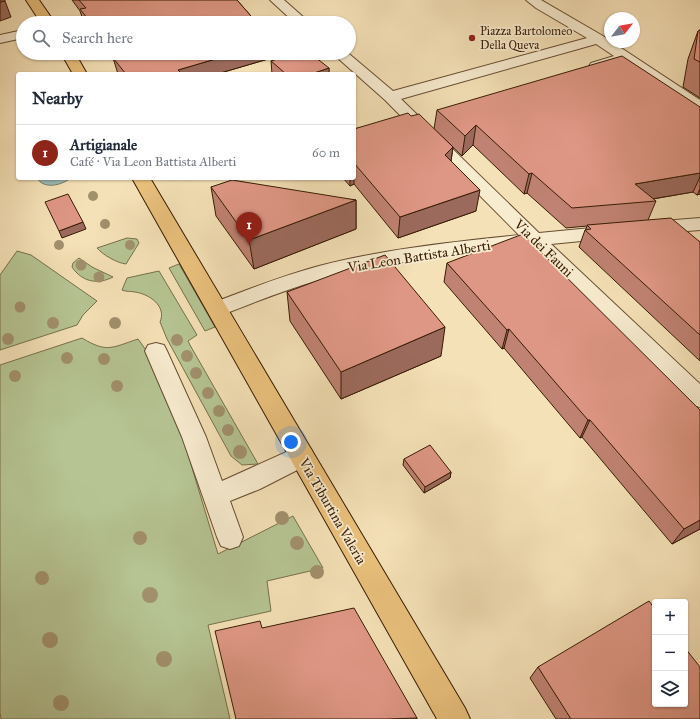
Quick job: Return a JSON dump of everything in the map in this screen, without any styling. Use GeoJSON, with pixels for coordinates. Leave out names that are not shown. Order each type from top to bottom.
{"type":"FeatureCollection","features":[{"type":"Feature","properties":{"kind":"main road"},"geometry":{"type":"LineString","coordinates":[[32,0],[43,16]]}},
{"type":"Feature","properties":{"kind":"main road"},"geometry":{"type":"LineString","coordinates":[[72,60],[79,72]]}},
{"type":"Feature","properties":{"kind":"main road","name":"Via Tiburtina Valeria"},"geometry":{"type":"LineString","coordinates":[[142,180],[454,719]]}},
{"type":"Feature","properties":{"kind":"street"},"geometry":{"type":"LineString","coordinates":[[276,0],[295,16]]}},
{"type":"Feature","properties":{"kind":"street"},"geometry":{"type":"LineString","coordinates":[[532,0],[555,15],[582,28],[700,107]]}},
{"type":"Feature","properties":{"kind":"street"},"geometry":{"type":"LineString","coordinates":[[0,39],[16,36]]}},
{"type":"Feature","properties":{"kind":"street"},"geometry":{"type":"LineString","coordinates":[[390,97],[598,39]]}},
{"type":"Feature","properties":{"kind":"street"},"geometry":{"type":"LineString","coordinates":[[581,71],[626,57]]}},
{"type":"Feature","properties":{"kind":"street","name":"Via dei Fauni"},"geometry":{"type":"LineString","coordinates":[[347,60],[390,97],[422,119],[534,239],[700,398]]}},
{"type":"Feature","properties":{"kind":"street","name":"Via Leon Battista Alberti"},"geometry":{"type":"LineString","coordinates":[[216,309],[287,283],[334,269],[395,257],[534,239],[700,224]]}},
{"type":"Feature","properties":{"kind":"street"},"geometry":{"type":"LineString","coordinates":[[156,351],[194,437],[230,537]]}},
{"type":"Feature","properties":{"kind":"street"},"geometry":{"type":"LineString","coordinates":[[215,495],[251,481],[302,456]]}},
{"type":"Feature","properties":{"kind":"green space"},"geometry":{"type":"Polygon","coordinates":[[[127,238],[137,239],[139,243],[126,264],[110,258],[97,248],[127,238]]]}},
{"type":"Feature","properties":{"kind":"green space"},"geometry":{"type":"Polygon","coordinates":[[[17,251],[31,255],[97,301],[83,315],[77,325],[0,350],[0,275],[17,251]]]}},
{"type":"Feature","properties":{"kind":"green space"},"geometry":{"type":"Polygon","coordinates":[[[79,258],[92,267],[113,277],[102,281],[91,281],[85,279],[72,267],[73,263],[79,258]]]}},
{"type":"Feature","properties":{"kind":"green space"},"geometry":{"type":"Polygon","coordinates":[[[179,264],[215,327],[205,331],[169,268],[179,264]]]}},
{"type":"Feature","properties":{"kind":"green space"},"geometry":{"type":"Polygon","coordinates":[[[159,271],[197,335],[188,341],[190,345],[258,464],[242,465],[231,456],[167,339],[160,322],[162,316],[159,306],[146,295],[122,290],[127,278],[159,271]]]}},
{"type":"Feature","properties":{"kind":"green space"},"geometry":{"type":"Polygon","coordinates":[[[82,338],[98,346],[109,348],[138,339],[151,357],[174,408],[218,554],[293,516],[323,568],[267,581],[271,611],[208,625],[230,719],[1,719],[0,365],[82,338]]]}},
{"type":"Feature","properties":{"kind":"water"},"geometry":{"type":"Polygon","coordinates":[[[38,180],[68,180],[53,185],[40,182],[38,180]]]}},
{"type":"Feature","properties":{"kind":"building"},"geometry":{"type":"Polygon","coordinates":[[[79,0],[237,0],[251,16],[86,16],[80,9],[86,8],[79,0]]]}},
{"type":"Feature","properties":{"kind":"building"},"geometry":{"type":"Polygon","coordinates":[[[700,30],[700,62],[694,59],[698,31],[700,30]]]}},
{"type":"Feature","properties":{"kind":"building"},"geometry":{"type":"Polygon","coordinates":[[[622,56],[700,107],[700,173],[635,184],[656,201],[572,208],[532,173],[529,174],[476,125],[465,136],[437,110],[622,56]]]}},
{"type":"Feature","properties":{"kind":"building"},"geometry":{"type":"Polygon","coordinates":[[[115,60],[212,60],[178,70],[180,72],[124,72],[115,60]]]}},
{"type":"Feature","properties":{"kind":"building"},"geometry":{"type":"Polygon","coordinates":[[[319,60],[329,68],[317,72],[284,72],[271,61],[319,60]]]}},
{"type":"Feature","properties":{"kind":"building"},"geometry":{"type":"Polygon","coordinates":[[[408,113],[411,116],[419,114],[453,147],[445,155],[480,190],[400,217],[356,165],[356,128],[408,113]]]}},
{"type":"Feature","properties":{"kind":"building"},"geometry":{"type":"Polygon","coordinates":[[[232,180],[356,200],[249,240],[211,187],[232,180]]]}},
{"type":"Feature","properties":{"kind":"building"},"geometry":{"type":"Polygon","coordinates":[[[68,194],[83,222],[59,231],[45,202],[68,194]]]}},
{"type":"Feature","properties":{"kind":"building"},"geometry":{"type":"Polygon","coordinates":[[[671,218],[700,242],[700,335],[585,230],[591,229],[587,225],[671,218]]]}},
{"type":"Feature","properties":{"kind":"building"},"geometry":{"type":"Polygon","coordinates":[[[523,234],[700,410],[700,520],[684,529],[509,329],[507,330],[447,263],[523,234]]]}},
{"type":"Feature","properties":{"kind":"building"},"geometry":{"type":"Polygon","coordinates":[[[385,255],[445,327],[341,372],[287,292],[385,255]]]}},
{"type":"Feature","properties":{"kind":"building"},"geometry":{"type":"Polygon","coordinates":[[[430,445],[451,472],[425,487],[404,459],[430,445]]]}},
{"type":"Feature","properties":{"kind":"building"},"geometry":{"type":"Polygon","coordinates":[[[649,601],[652,605],[652,707],[688,707],[688,652],[700,667],[700,719],[571,719],[538,667],[649,601]]]}},
{"type":"Feature","properties":{"kind":"building"},"geometry":{"type":"Polygon","coordinates":[[[354,608],[417,718],[236,719],[215,631],[260,621],[262,628],[354,608]]]}},
{"type":"Feature","properties":{"kind":"place","name":"Piazza Bartolomeo Della Queva"},"geometry":{"type":"Point","coordinates":[472,38]}},
{"type":"Feature","properties":{"kind":"place","name":"Artigianale"},"geometry":{"type":"Point","coordinates":[249,245]}}]}
